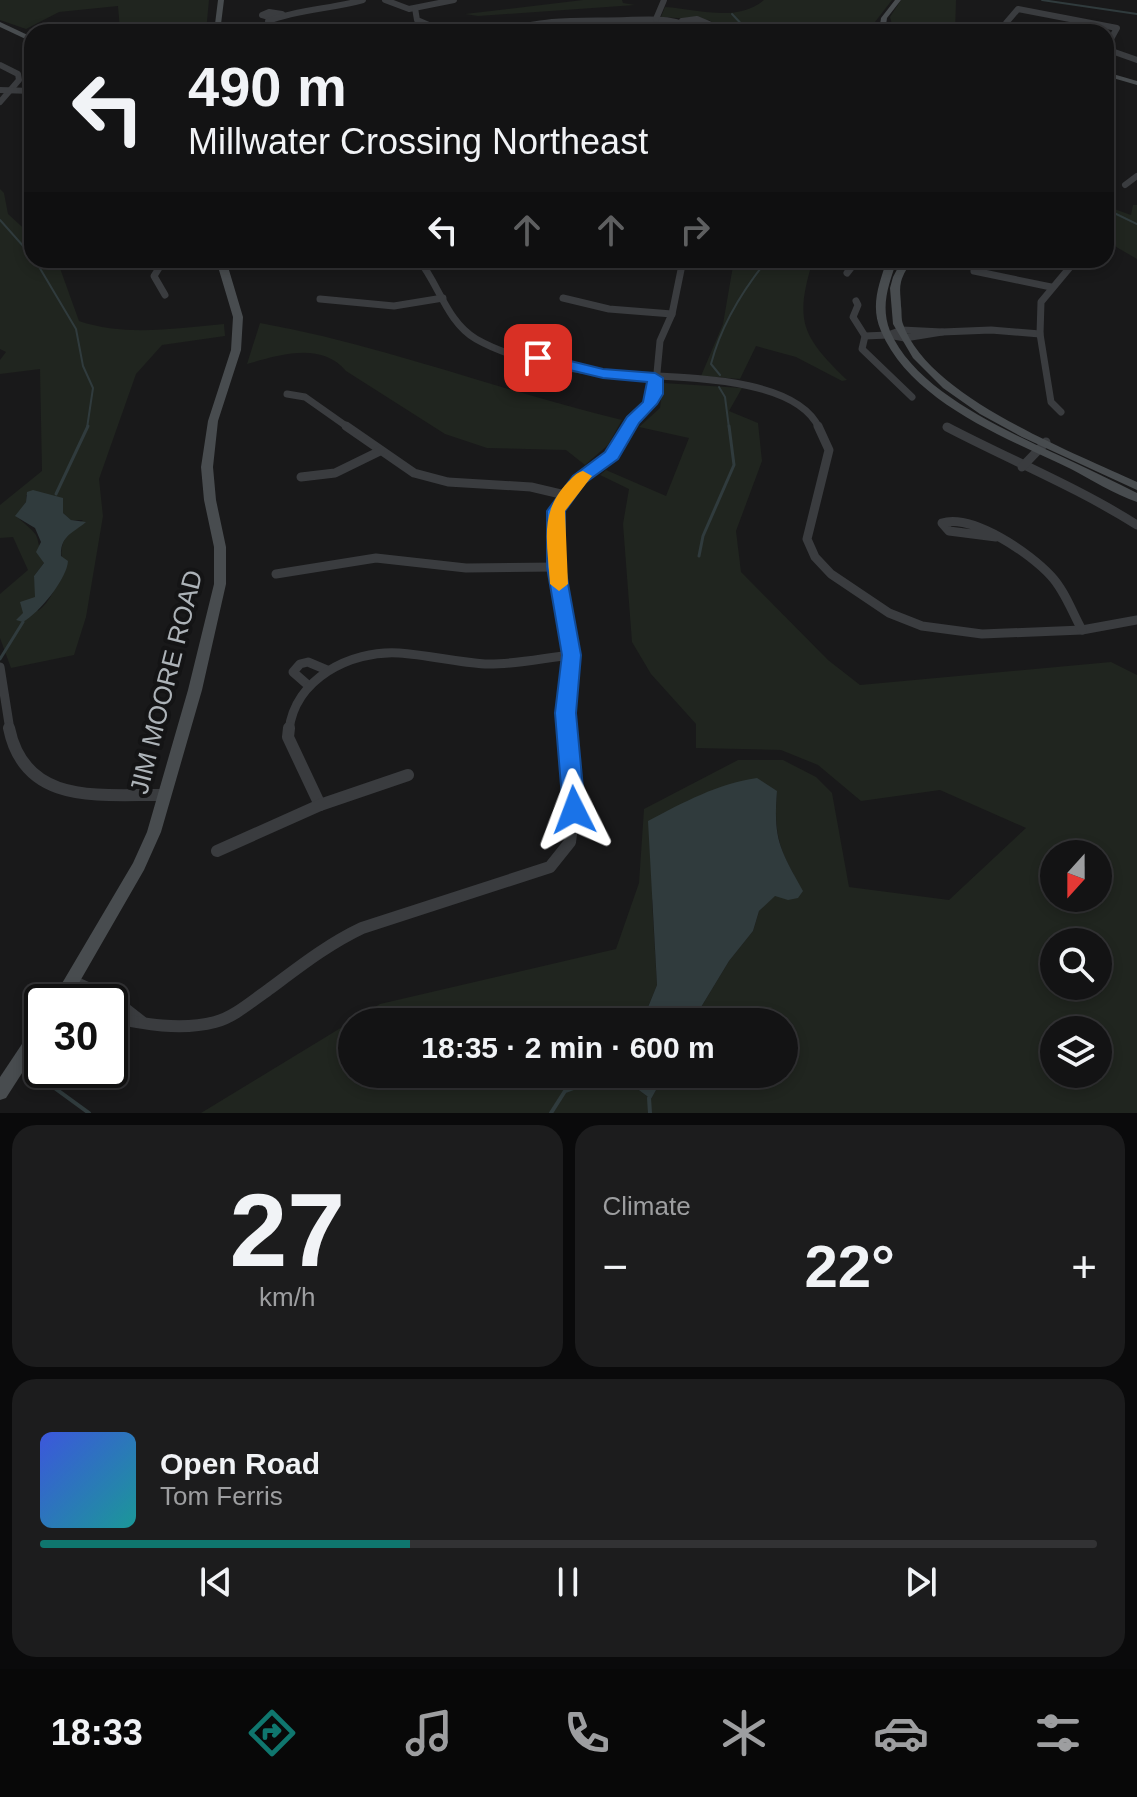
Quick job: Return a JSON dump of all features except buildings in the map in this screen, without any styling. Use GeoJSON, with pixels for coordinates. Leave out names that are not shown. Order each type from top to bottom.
{"type":"FeatureCollection","features":[{"type":"Feature","properties":{"kind":"street"},"geometry":{"type":"LineString","coordinates":[[218,24],[221,0]]}},
{"type":"Feature","properties":{"kind":"street"},"geometry":{"type":"LineString","coordinates":[[273,18],[262,15],[331,9],[363,0]]}},
{"type":"Feature","properties":{"kind":"street"},"geometry":{"type":"LineString","coordinates":[[385,0],[391,6],[415,8],[454,0]]}},
{"type":"Feature","properties":{"kind":"street"},"geometry":{"type":"LineString","coordinates":[[656,19],[664,0]]}},
{"type":"Feature","properties":{"kind":"street"},"geometry":{"type":"LineString","coordinates":[[881,24],[898,0]]}},
{"type":"Feature","properties":{"kind":"street"},"geometry":{"type":"LineString","coordinates":[[415,8],[417,20],[426,24]]}},
{"type":"Feature","properties":{"kind":"street"},"geometry":{"type":"LineString","coordinates":[[1006,24],[1018,9],[1096,24]]}},
{"type":"Feature","properties":{"kind":"street"},"geometry":{"type":"LineString","coordinates":[[889,12],[891,24]]}},
{"type":"Feature","properties":{"kind":"street"},"geometry":{"type":"LineString","coordinates":[[268,24],[268,21],[282,14]]}},
{"type":"Feature","properties":{"kind":"street"},"geometry":{"type":"LineString","coordinates":[[542,24],[578,20],[656,19],[678,22],[697,19],[709,24]]}},
{"type":"Feature","properties":{"kind":"street"},"geometry":{"type":"LineString","coordinates":[[678,22],[682,24]]}},
{"type":"Feature","properties":{"kind":"street"},"geometry":{"type":"LineString","coordinates":[[0,24],[24,36]]}},
{"type":"Feature","properties":{"kind":"street"},"geometry":{"type":"LineString","coordinates":[[1114,52],[1137,60]]}},
{"type":"Feature","properties":{"kind":"street"},"geometry":{"type":"LineString","coordinates":[[0,65],[18,74],[19,80],[0,102]]}},
{"type":"Feature","properties":{"kind":"street"},"geometry":{"type":"LineString","coordinates":[[1114,76],[1137,83]]}},
{"type":"Feature","properties":{"kind":"street"},"geometry":{"type":"LineString","coordinates":[[0,90],[24,91]]}},
{"type":"Feature","properties":{"kind":"street"},"geometry":{"type":"LineString","coordinates":[[1125,185],[1137,176]]}},
{"type":"Feature","properties":{"kind":"street"},"geometry":{"type":"LineString","coordinates":[[159,268],[154,276],[165,295]]}},
{"type":"Feature","properties":{"kind":"street","name":"JIM MOORE ROAD"},"geometry":{"type":"LineString","coordinates":[[70,984],[139,866],[154,832],[195,690],[220,584],[220,547],[207,467],[215,412],[236,350],[238,317],[223,268]]}},
{"type":"Feature","properties":{"kind":"street"},"geometry":{"type":"LineString","coordinates":[[424,268],[466,332],[492,346],[586,370],[655,378],[733,381],[760,387],[783,397],[816,421],[827,437],[829,450],[807,539],[815,557],[831,574],[889,613],[922,626],[953,632],[1082,630],[1137,620]]}},
{"type":"Feature","properties":{"kind":"street"},"geometry":{"type":"LineString","coordinates":[[128,1021],[192,1026],[218,1022],[243,1008],[335,941],[362,928],[550,867],[566,849],[574,829],[572,769],[565,713],[571,655],[556,567],[556,511],[579,479],[612,455],[632,420],[655,394],[660,341],[672,314],[681,268]]}},
{"type":"Feature","properties":{"kind":"street"},"geometry":{"type":"LineString","coordinates":[[847,273],[851,268]]}},
{"type":"Feature","properties":{"kind":"street"},"geometry":{"type":"LineString","coordinates":[[887,268],[880,292],[888,335],[902,359],[924,384],[963,412],[1137,486]]}},
{"type":"Feature","properties":{"kind":"street"},"geometry":{"type":"LineString","coordinates":[[903,268],[895,284],[894,306],[903,334],[933,375],[946,387],[1042,446],[1137,498]]}},
{"type":"Feature","properties":{"kind":"street"},"geometry":{"type":"LineString","coordinates":[[1061,412],[1051,402],[1040,334],[1041,302],[1069,268]]}},
{"type":"Feature","properties":{"kind":"street"},"geometry":{"type":"LineString","coordinates":[[974,271],[1051,287]]}},
{"type":"Feature","properties":{"kind":"street"},"geometry":{"type":"LineString","coordinates":[[320,299],[394,306],[443,298]]}},
{"type":"Feature","properties":{"kind":"street"},"geometry":{"type":"LineString","coordinates":[[563,298],[609,309],[672,314]]}},
{"type":"Feature","properties":{"kind":"street"},"geometry":{"type":"LineString","coordinates":[[856,301],[858,305],[853,322],[865,336]]}},
{"type":"Feature","properties":{"kind":"street"},"geometry":{"type":"LineString","coordinates":[[865,336],[991,330],[1040,334]]}},
{"type":"Feature","properties":{"kind":"street"},"geometry":{"type":"LineString","coordinates":[[865,336],[862,344],[864,353],[876,359],[912,397]]}},
{"type":"Feature","properties":{"kind":"street"},"geometry":{"type":"LineString","coordinates":[[287,394],[305,397],[414,473],[432,479],[531,487],[565,495]]}},
{"type":"Feature","properties":{"kind":"street"},"geometry":{"type":"LineString","coordinates":[[947,427],[1022,467],[1092,497],[1137,525]]}},
{"type":"Feature","properties":{"kind":"street"},"geometry":{"type":"LineString","coordinates":[[1022,467],[1042,446]]}},
{"type":"Feature","properties":{"kind":"street"},"geometry":{"type":"LineString","coordinates":[[301,477],[343,470],[380,451]]}},
{"type":"Feature","properties":{"kind":"street"},"geometry":{"type":"LineString","coordinates":[[996,537],[949,531],[943,528],[942,523],[954,519],[996,537],[1028,556],[1050,575],[1082,630]]}},
{"type":"Feature","properties":{"kind":"street"},"geometry":{"type":"LineString","coordinates":[[276,574],[376,558],[466,568],[556,567]]}},
{"type":"Feature","properties":{"kind":"street"},"geometry":{"type":"LineString","coordinates":[[320,805],[288,737],[291,713],[302,692],[327,670],[375,654],[397,653],[487,664],[571,655]]}},
{"type":"Feature","properties":{"kind":"street"},"geometry":{"type":"LineString","coordinates":[[309,686],[293,672],[296,665],[304,661],[315,662],[327,670]]}},
{"type":"Feature","properties":{"kind":"street"},"geometry":{"type":"LineString","coordinates":[[0,667],[16,753],[27,772],[46,784],[72,791],[165,795]]}},
{"type":"Feature","properties":{"kind":"street"},"geometry":{"type":"LineString","coordinates":[[217,851],[320,805],[408,775]]}},
{"type":"Feature","properties":{"kind":"street"},"geometry":{"type":"LineString","coordinates":[[72,981],[114,1000],[144,1024]]}},
{"type":"Feature","properties":{"kind":"street"},"geometry":{"type":"LineString","coordinates":[[0,1092],[24,1055]]}},
{"type":"Feature","properties":{"kind":"shaded area"},"geometry":{"type":"Polygon","coordinates":[[[0,0],[209,0],[207,24],[120,24],[118,6],[59,12],[36,24],[24,24],[24,28],[0,20],[0,0]]]}},
{"type":"Feature","properties":{"kind":"shaded area"},"geometry":{"type":"Polygon","coordinates":[[[583,0],[622,0],[623,3],[635,5],[478,16],[465,14],[583,0]]]}},
{"type":"Feature","properties":{"kind":"shaded area"},"geometry":{"type":"Polygon","coordinates":[[[764,0],[892,0],[875,24],[714,24],[709,20],[661,17],[665,7],[730,13],[753,7],[764,0]]]}},
{"type":"Feature","properties":{"kind":"shaded area"},"geometry":{"type":"Polygon","coordinates":[[[901,0],[956,0],[955,24],[892,24],[890,17],[901,0]]]}},
{"type":"Feature","properties":{"kind":"shaded area"},"geometry":{"type":"Polygon","coordinates":[[[0,189],[4,193],[8,214],[24,229],[24,268],[60,268],[79,321],[133,330],[224,324],[225,336],[162,345],[136,374],[99,479],[103,516],[86,617],[74,655],[11,668],[0,638],[0,594],[28,570],[13,537],[0,538],[0,505],[42,471],[40,369],[0,374],[0,360],[6,352],[0,349],[0,189]],[[26,495],[26,502],[16,516],[36,536],[44,563],[34,576],[38,611],[65,572],[61,555],[63,543],[83,520],[71,520],[63,513],[63,499],[26,495]]]}},
{"type":"Feature","properties":{"kind":"shaded area"},"geometry":{"type":"Polygon","coordinates":[[[1133,205],[1137,205],[1137,259],[1114,246],[1114,209],[1131,215],[1133,205]]]}},
{"type":"Feature","properties":{"kind":"shaded area"},"geometry":{"type":"Polygon","coordinates":[[[733,268],[811,268],[804,299],[806,327],[820,351],[847,380],[842,381],[796,357],[756,346],[740,379],[701,376],[723,324],[733,268]]]}},
{"type":"Feature","properties":{"kind":"shaded area"},"geometry":{"type":"Polygon","coordinates":[[[260,323],[351,343],[622,420],[608,445],[585,465],[566,450],[487,448],[445,434],[324,356],[286,354],[247,364],[260,323]]]}},
{"type":"Feature","properties":{"kind":"shaded area"},"geometry":{"type":"Polygon","coordinates":[[[663,383],[742,388],[729,411],[758,423],[762,461],[736,531],[741,572],[828,660],[860,685],[1111,662],[1137,675],[1137,1113],[201,1113],[338,1030],[338,1088],[636,1088],[651,1099],[657,1088],[798,1088],[798,1008],[700,1008],[729,961],[753,931],[759,911],[794,875],[778,835],[777,791],[652,900],[657,985],[648,1008],[373,1008],[616,949],[639,883],[644,809],[738,760],[783,760],[816,777],[832,793],[849,887],[949,900],[1026,828],[940,790],[861,801],[818,765],[781,750],[696,748],[696,724],[651,674],[632,642],[623,524],[629,489],[600,475],[606,470],[666,496],[689,438],[639,427],[660,408],[663,383]]]}},
{"type":"Feature","properties":{"kind":"shaded area"},"geometry":{"type":"Polygon","coordinates":[[[33,490],[63,498],[63,513],[71,520],[86,522],[63,544],[61,556],[68,561],[58,586],[23,622],[16,620],[23,613],[20,602],[35,597],[34,576],[44,563],[36,552],[41,542],[35,528],[15,516],[26,502],[27,492],[33,490]]]}},
{"type":"Feature","properties":{"kind":"shaded area"},"geometry":{"type":"Polygon","coordinates":[[[757,778],[777,791],[777,833],[803,891],[798,898],[788,900],[775,896],[759,911],[753,931],[729,961],[700,1008],[648,1008],[657,985],[648,821],[714,789],[757,778]]]}},
{"type":"Feature","properties":{"kind":"shaded area"},"geometry":{"type":"Polygon","coordinates":[[[636,1088],[657,1088],[651,1099],[636,1088]]]}},
{"type":"Feature","properties":{"kind":"waterway"},"geometry":{"type":"LineString","coordinates":[[1042,0],[1137,14]]}},
{"type":"Feature","properties":{"kind":"waterway"},"geometry":{"type":"LineString","coordinates":[[732,14],[741,24]]}},
{"type":"Feature","properties":{"kind":"waterway"},"geometry":{"type":"LineString","coordinates":[[1114,213],[1137,224]]}},
{"type":"Feature","properties":{"kind":"waterway"},"geometry":{"type":"LineString","coordinates":[[0,220],[24,247]]}},
{"type":"Feature","properties":{"kind":"waterway"},"geometry":{"type":"LineString","coordinates":[[40,268],[76,329],[83,366],[93,388],[87,428]]}},
{"type":"Feature","properties":{"kind":"waterway"},"geometry":{"type":"LineString","coordinates":[[720,375],[711,364],[720,336],[741,296],[761,268]]}},
{"type":"Feature","properties":{"kind":"waterway"},"geometry":{"type":"LineString","coordinates":[[719,387],[725,397],[729,428]]}},
{"type":"Feature","properties":{"kind":"waterway"},"geometry":{"type":"LineString","coordinates":[[56,494],[88,426]]}},
{"type":"Feature","properties":{"kind":"waterway"},"geometry":{"type":"LineString","coordinates":[[699,556],[703,536],[734,465],[729,426]]}},
{"type":"Feature","properties":{"kind":"waterway"},"geometry":{"type":"LineString","coordinates":[[0,659],[23,622]]}},
{"type":"Feature","properties":{"kind":"waterway"},"geometry":{"type":"LineString","coordinates":[[55,1088],[89,1113]]}},
{"type":"Feature","properties":{"kind":"waterway"},"geometry":{"type":"LineString","coordinates":[[551,1113],[565,1091],[573,1088]]}},
{"type":"Feature","properties":{"kind":"waterway"},"geometry":{"type":"LineString","coordinates":[[649,1098],[650,1113]]}},
{"type":"Feature","properties":{"kind":"slow traffic"},"geometry":{"type":"LineString","coordinates":[[559,584],[556,511],[565,495],[583,476]]}},
{"type":"Feature","properties":{"kind":"route"},"geometry":{"type":"LineString","coordinates":[[538,358],[603,373],[655,378],[655,394],[632,420],[612,455],[579,479],[556,511],[556,567],[571,655],[565,713],[574,810]]}}]}
